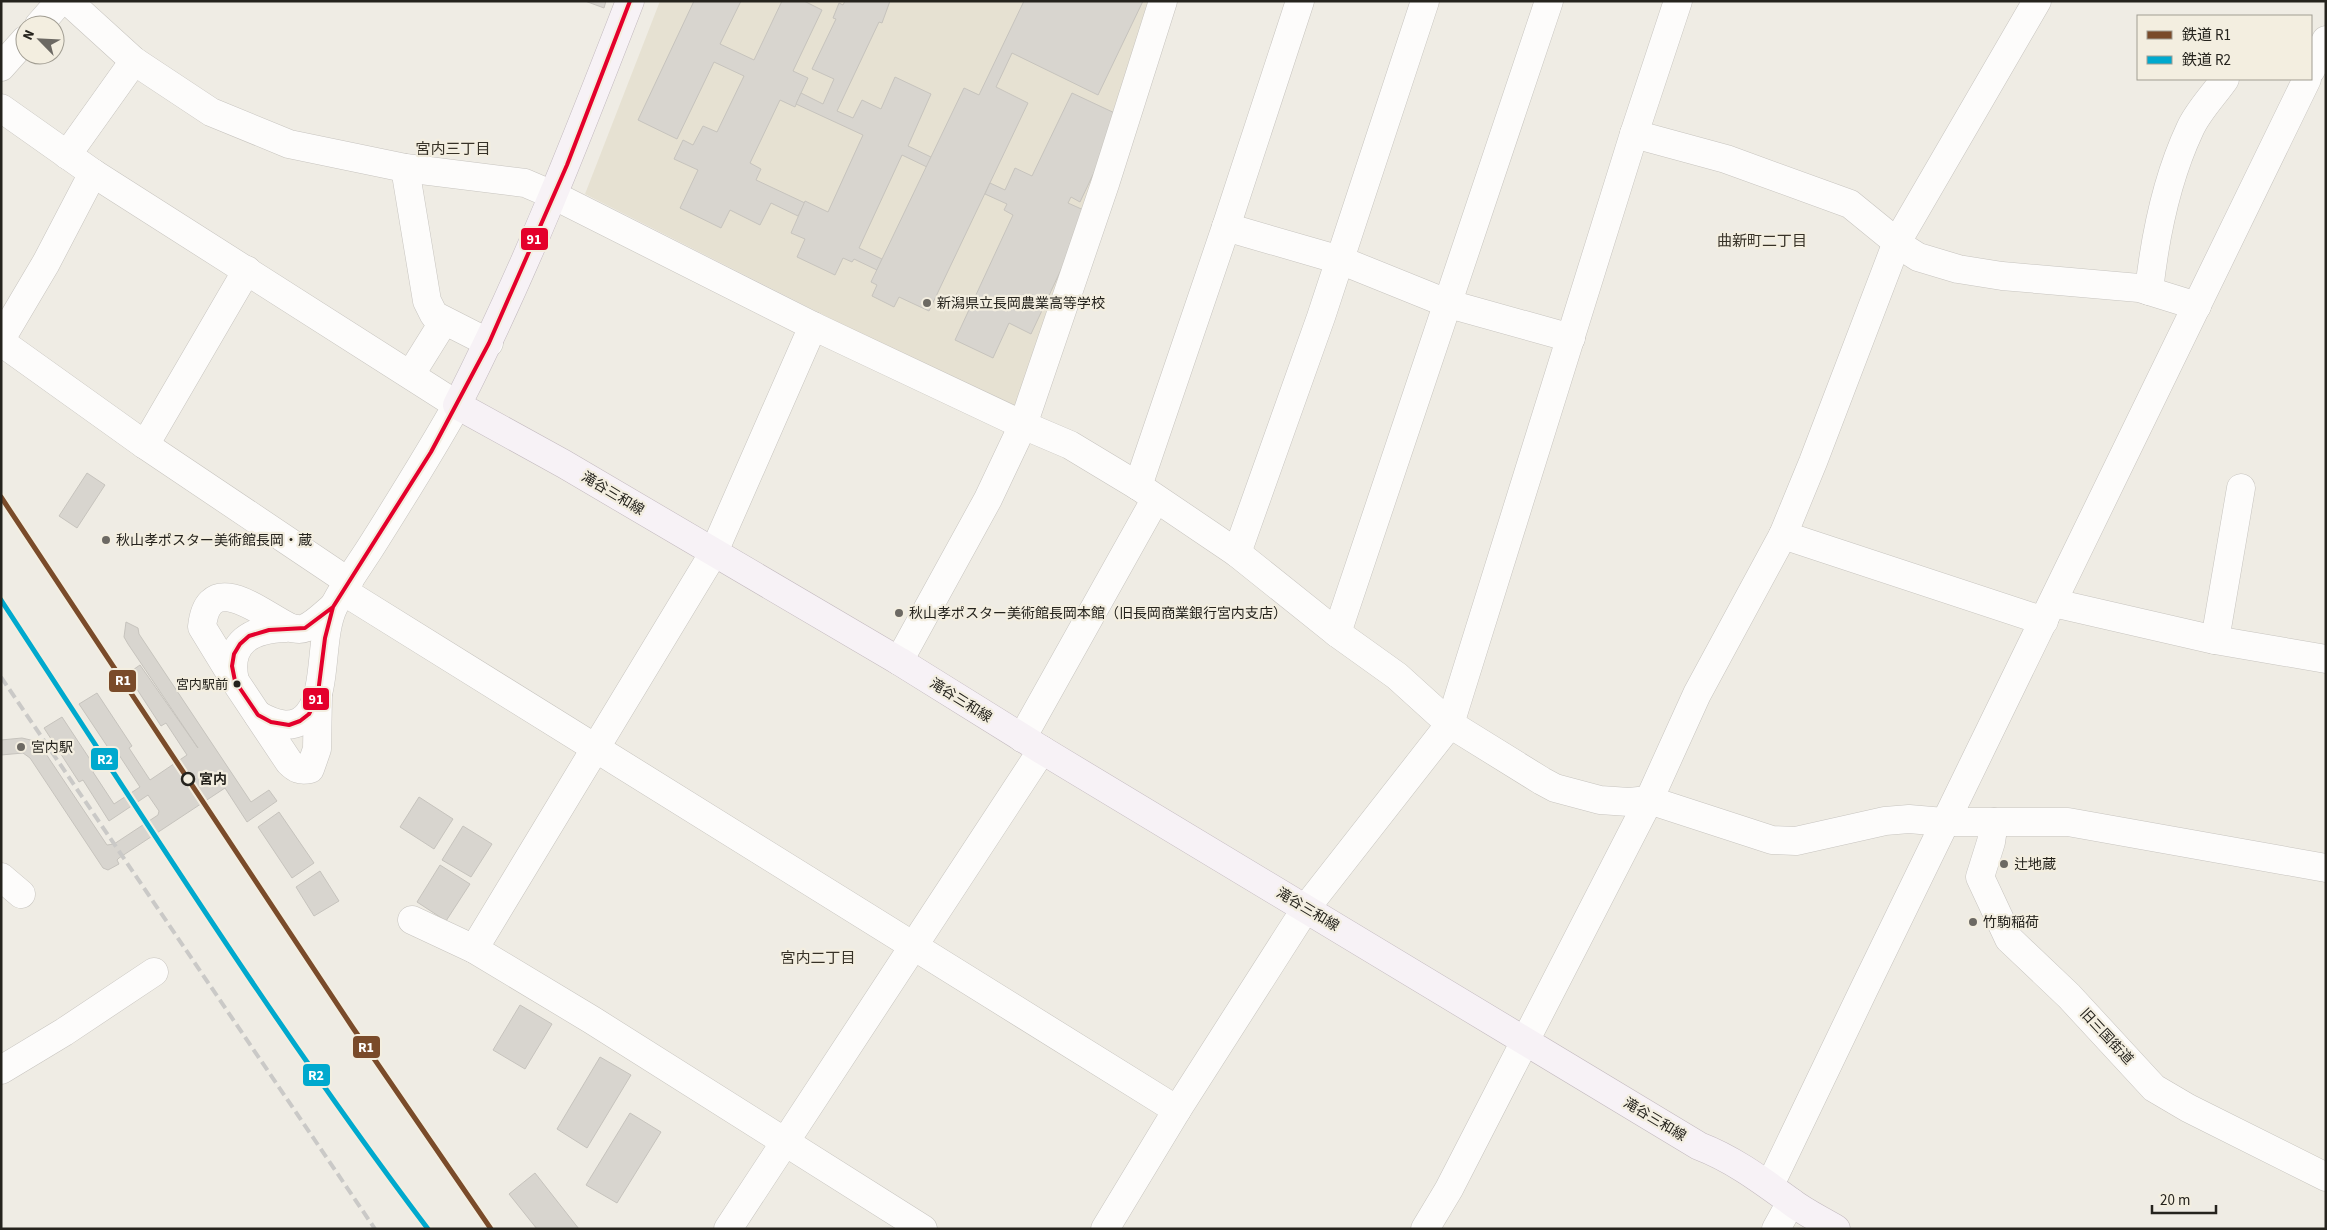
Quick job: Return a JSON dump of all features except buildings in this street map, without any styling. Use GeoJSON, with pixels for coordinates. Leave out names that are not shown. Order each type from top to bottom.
{"type":"FeatureCollection","features":[{"type":"Feature","properties":{"kind":"main road"},"geometry":{"type":"LineString","coordinates":[[458,405],[488,343],[567,165],[630,1]]}},
{"type":"Feature","properties":{"kind":"main road","name":"滝谷三和線"},"geometry":{"type":"LineString","coordinates":[[458,405],[564,464],[713,554],[899,661],[1032,744],[1698,1146],[1722,1155],[1836,1229]]}},
{"type":"Feature","properties":{"kind":"street"},"geometry":{"type":"LineString","coordinates":[[48,15],[60,1]]}},
{"type":"Feature","properties":{"kind":"street"},"geometry":{"type":"LineString","coordinates":[[68,1],[134,61],[211,112],[289,144],[405,168],[524,184],[553,196],[813,326],[1023,425],[1070,445],[1192,522],[1237,553],[1337,633],[1397,676],[1450,724],[1555,788],[1600,800],[1629,802],[1649,800],[1772,840],[1796,841],[1816,838],[1886,821],[1909,819],[1944,822],[2068,822],[2326,868]]}},
{"type":"Feature","properties":{"kind":"street"},"geometry":{"type":"LineString","coordinates":[[899,661],[988,499],[1023,425],[1105,184],[1163,1]]}},
{"type":"Feature","properties":{"kind":"street"},"geometry":{"type":"LineString","coordinates":[[728,1229],[913,946],[1032,744],[1146,493],[1226,227],[1300,1]]}},
{"type":"Feature","properties":{"kind":"street"},"geometry":{"type":"LineString","coordinates":[[1237,553],[1284,427],[1425,1]]}},
{"type":"Feature","properties":{"kind":"street"},"geometry":{"type":"LineString","coordinates":[[1337,633],[1449,304],[1549,1]]}},
{"type":"Feature","properties":{"kind":"street"},"geometry":{"type":"LineString","coordinates":[[1105,1229],[1177,1110],[1306,908],[1450,724],[1634,134],[1678,1]]}},
{"type":"Feature","properties":{"kind":"street"},"geometry":{"type":"LineString","coordinates":[[1425,1229],[1449,1189],[1649,800],[1697,694],[1782,535],[1813,462],[1896,242],[2037,1]]}},
{"type":"Feature","properties":{"kind":"street"},"geometry":{"type":"LineString","coordinates":[[1,67],[15,51]]}},
{"type":"Feature","properties":{"kind":"street"},"geometry":{"type":"LineString","coordinates":[[67,155],[134,61]]}},
{"type":"Feature","properties":{"kind":"street"},"geometry":{"type":"LineString","coordinates":[[2149,291],[2154,247],[2172,174],[2191,127],[2224,80]]}},
{"type":"Feature","properties":{"kind":"street"},"geometry":{"type":"LineString","coordinates":[[1770,1185],[1944,822],[2049,612],[2305,80]]}},
{"type":"Feature","properties":{"kind":"street"},"geometry":{"type":"LineString","coordinates":[[1,108],[93,172],[458,405],[431,452],[342,593],[325,638],[318,693],[317,749],[310,769],[302,771],[295,768],[289,762],[202,627],[208,606],[216,600],[233,597],[243,600],[289,628],[296,630],[305,628],[342,593]]}},
{"type":"Feature","properties":{"kind":"street"},"geometry":{"type":"LineString","coordinates":[[1634,134],[1726,159],[1850,204],[1896,242],[1918,257],[1958,269],[2002,276],[2140,288],[2197,306]]}},
{"type":"Feature","properties":{"kind":"street"},"geometry":{"type":"LineString","coordinates":[[405,168],[427,301],[434,315],[488,343]]}},
{"type":"Feature","properties":{"kind":"street"},"geometry":{"type":"LineString","coordinates":[[93,172],[46,263],[1,341],[145,445],[342,593],[362,601],[596,750],[1177,1110]]}},
{"type":"Feature","properties":{"kind":"street"},"geometry":{"type":"LineString","coordinates":[[1226,227],[1340,260],[1449,304],[1571,338]]}},
{"type":"Feature","properties":{"kind":"street"},"geometry":{"type":"LineString","coordinates":[[145,445],[247,270]]}},
{"type":"Feature","properties":{"kind":"street"},"geometry":{"type":"LineString","coordinates":[[411,374],[444,321]]}},
{"type":"Feature","properties":{"kind":"street"},"geometry":{"type":"LineString","coordinates":[[474,949],[713,554],[813,326]]}},
{"type":"Feature","properties":{"kind":"street"},"geometry":{"type":"LineString","coordinates":[[2215,640],[2241,488]]}},
{"type":"Feature","properties":{"kind":"street"},"geometry":{"type":"LineString","coordinates":[[1782,535],[2049,612],[2326,659]]}},
{"type":"Feature","properties":{"kind":"street"},"geometry":{"type":"LineString","coordinates":[[235,680],[232,666],[234,654],[240,644],[249,636],[259,632],[289,628]]}},
{"type":"Feature","properties":{"kind":"street"},"geometry":{"type":"LineString","coordinates":[[258,715],[279,725],[289,725],[300,721],[309,714],[318,693]]}},
{"type":"Feature","properties":{"kind":"street","name":"旧三国街道"},"geometry":{"type":"LineString","coordinates":[[1994,822],[1992,842],[1980,877],[2009,940],[2070,996],[2154,1088],[2188,1108],[2326,1178]]}},
{"type":"Feature","properties":{"kind":"street"},"geometry":{"type":"LineString","coordinates":[[412,920],[474,949],[923,1229]]}},
{"type":"Feature","properties":{"kind":"street"},"geometry":{"type":"LineString","coordinates":[[1,1070],[64,1032],[154,972]]}},
{"type":"Feature","properties":{"kind":"street"},"geometry":{"type":"LineString","coordinates":[[1776,1229],[1792,1202]]}},
{"type":"Feature","properties":{"kind":"shaded area","name":"新潟県立長岡農業高等学校"},"geometry":{"type":"Polygon","coordinates":[[[660,1],[1151,1],[1017,413],[585,194],[660,1]]]}},
{"type":"Feature","properties":{"kind":"railway"},"geometry":{"type":"LineString","coordinates":[[1,677],[375,1229]]}},
{"type":"Feature","properties":{"kind":"rail line","name":"R1"},"geometry":{"type":"LineString","coordinates":[[1,497],[353,1028],[491,1229]]}},
{"type":"Feature","properties":{"kind":"rail line","name":"R2"},"geometry":{"type":"LineString","coordinates":[[1,600],[262,997],[371,1153],[428,1229]]}},
{"type":"Feature","properties":{"kind":"transit line","name":"91"},"geometry":{"type":"LineString","coordinates":[[333,607],[305,628],[269,630],[249,636],[240,644],[234,654],[232,666],[235,681],[258,715],[271,722],[289,725],[300,721],[309,714],[318,693],[325,638],[333,607],[431,452],[489,343],[567,165],[630,1]]}},
{"type":"Feature","properties":{"kind":"place","name":"新潟県立長岡農業高等学校"},"geometry":{"type":"Point","coordinates":[927,303]}},
{"type":"Feature","properties":{"kind":"place","name":"秋山孝ポスター美術館長岡・蔵"},"geometry":{"type":"Point","coordinates":[106,540]}},
{"type":"Feature","properties":{"kind":"place","name":"秋山孝ポスター美術館長岡本館（旧長岡商業銀行宮内支店）"},"geometry":{"type":"Point","coordinates":[899,613]}},
{"type":"Feature","properties":{"kind":"place","name":"宮内駅前"},"geometry":{"type":"Point","coordinates":[237,684]}},
{"type":"Feature","properties":{"kind":"place","name":"宮内駅"},"geometry":{"type":"Point","coordinates":[21,747]}},
{"type":"Feature","properties":{"kind":"place","name":"宮内"},"geometry":{"type":"Point","coordinates":[188,779]}},
{"type":"Feature","properties":{"kind":"place","name":"辻地蔵"},"geometry":{"type":"Point","coordinates":[2004,864]}},
{"type":"Feature","properties":{"kind":"place","name":"竹駒稲荷"},"geometry":{"type":"Point","coordinates":[1973,922]}},
{"type":"Feature","properties":{"kind":"district","name":"宮内三丁目"},"geometry":{"type":"Point","coordinates":[453,149]}},
{"type":"Feature","properties":{"kind":"district","name":"曲新町二丁目"},"geometry":{"type":"Point","coordinates":[1762,241]}},
{"type":"Feature","properties":{"kind":"district","name":"宮内二丁目"},"geometry":{"type":"Point","coordinates":[818,958]}}]}
